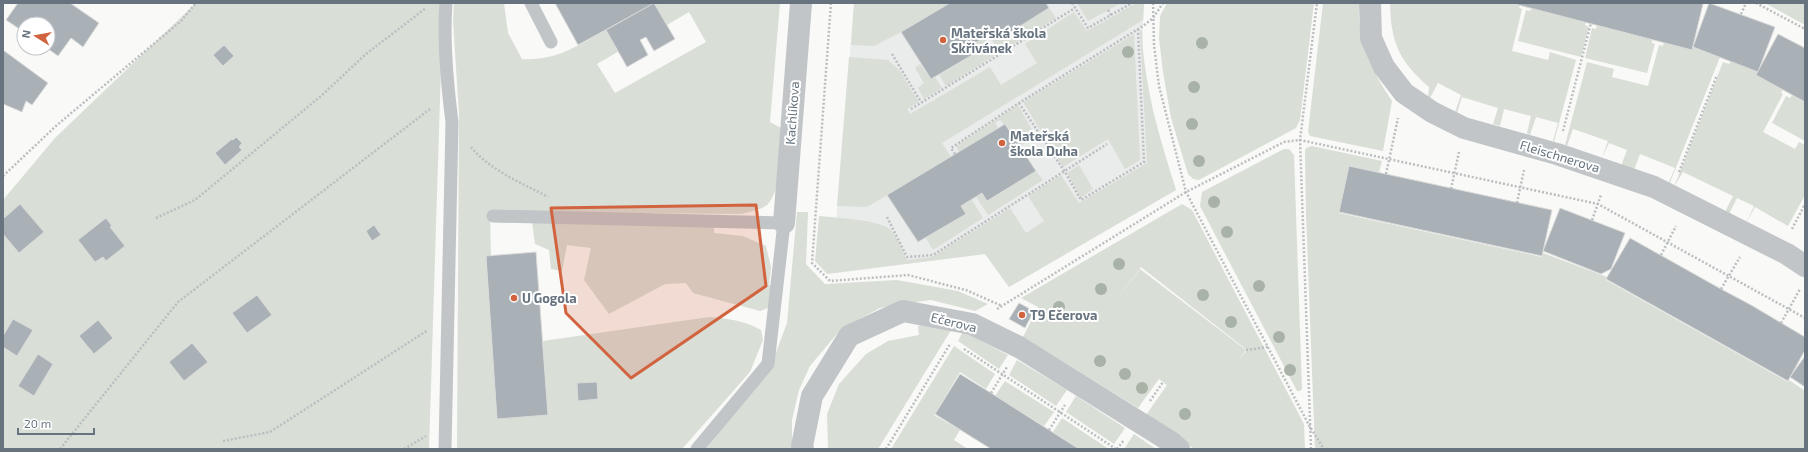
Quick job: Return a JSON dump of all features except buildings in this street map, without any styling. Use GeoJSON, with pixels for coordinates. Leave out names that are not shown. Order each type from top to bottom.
{"type":"FeatureCollection","features":[{"type":"Feature","properties":{"kind":"street","name":"Kachlíkova"},"geometry":{"type":"LineString","coordinates":[[784,223],[801,3]]}},
{"type":"Feature","properties":{"kind":"street","name":"Fleischnerova"},"geometry":{"type":"LineString","coordinates":[[1370,3],[1371,38],[1384,67],[1404,92],[1432,112],[1464,128],[1556,154],[1654,187],[1787,254],[1803,276]]}},
{"type":"Feature","properties":{"kind":"street","name":"Ečerova"},"geometry":{"type":"LineString","coordinates":[[803,449],[802,446],[812,396],[849,336],[903,310],[972,324],[1019,347],[1171,442],[1179,449]]}},
{"type":"Feature","properties":{"kind":"lane"},"geometry":{"type":"LineString","coordinates":[[445,449],[452,122],[448,95],[444,25],[446,3]]}},
{"type":"Feature","properties":{"kind":"lane"},"geometry":{"type":"LineString","coordinates":[[531,3],[551,42]]}},
{"type":"Feature","properties":{"kind":"lane"},"geometry":{"type":"LineString","coordinates":[[493,216],[784,223],[768,364],[697,449]]}},
{"type":"Feature","properties":{"kind":"path"},"geometry":{"type":"LineString","coordinates":[[3,176],[57,126],[181,21],[196,3]]}},
{"type":"Feature","properties":{"kind":"path"},"geometry":{"type":"LineString","coordinates":[[831,3],[812,262],[830,281],[908,275],[966,290],[1002,306]]}},
{"type":"Feature","properties":{"kind":"path"},"geometry":{"type":"LineString","coordinates":[[1072,3],[1088,28],[1132,3]]}},
{"type":"Feature","properties":{"kind":"path"},"geometry":{"type":"LineString","coordinates":[[1153,3],[1159,86],[1186,192],[1310,427],[1324,449]]}},
{"type":"Feature","properties":{"kind":"path"},"geometry":{"type":"LineString","coordinates":[[956,154],[951,148],[1019,103],[1138,29],[1153,18],[1163,3]]}},
{"type":"Feature","properties":{"kind":"path"},"geometry":{"type":"LineString","coordinates":[[1311,449],[1300,140],[1317,3]]}},
{"type":"Feature","properties":{"kind":"path"},"geometry":{"type":"LineString","coordinates":[[1742,14],[1746,3]]}},
{"type":"Feature","properties":{"kind":"path"},"geometry":{"type":"LineString","coordinates":[[1756,3],[1805,29]]}},
{"type":"Feature","properties":{"kind":"path"},"geometry":{"type":"LineString","coordinates":[[156,218],[195,200],[321,96],[366,54],[427,7]]}},
{"type":"Feature","properties":{"kind":"path"},"geometry":{"type":"LineString","coordinates":[[911,108],[1075,8]]}},
{"type":"Feature","properties":{"kind":"path"},"geometry":{"type":"LineString","coordinates":[[1108,10],[1111,15]]}},
{"type":"Feature","properties":{"kind":"path"},"geometry":{"type":"LineString","coordinates":[[1556,154],[1591,23]]}},
{"type":"Feature","properties":{"kind":"path"},"geometry":{"type":"LineString","coordinates":[[1019,103],[1081,200],[1144,162],[1138,29]]}},
{"type":"Feature","properties":{"kind":"path"},"geometry":{"type":"LineString","coordinates":[[892,54],[921,102]]}},
{"type":"Feature","properties":{"kind":"path"},"geometry":{"type":"LineString","coordinates":[[1661,255],[1668,242],[1679,200],[1717,75]]}},
{"type":"Feature","properties":{"kind":"path"},"geometry":{"type":"LineString","coordinates":[[1386,174],[1404,92]]}},
{"type":"Feature","properties":{"kind":"path"},"geometry":{"type":"LineString","coordinates":[[60,449],[178,302],[448,95]]}},
{"type":"Feature","properties":{"kind":"path"},"geometry":{"type":"LineString","coordinates":[[452,122],[478,156],[492,168],[554,200]]}},
{"type":"Feature","properties":{"kind":"path"},"geometry":{"type":"LineString","coordinates":[[1451,189],[1464,128]]}},
{"type":"Feature","properties":{"kind":"path"},"geometry":{"type":"LineString","coordinates":[[886,449],[959,330],[1002,306],[1186,192],[1284,142],[1300,140],[1598,204],[1805,318]]}},
{"type":"Feature","properties":{"kind":"path"},"geometry":{"type":"LineString","coordinates":[[887,217],[907,257],[933,255],[1107,144]]}},
{"type":"Feature","properties":{"kind":"path"},"geometry":{"type":"LineString","coordinates":[[1517,203],[1529,146]]}},
{"type":"Feature","properties":{"kind":"path"},"geometry":{"type":"LineString","coordinates":[[1721,289],[1752,236]]}},
{"type":"Feature","properties":{"kind":"path"},"geometry":{"type":"LineString","coordinates":[[1781,323],[1803,276]]}},
{"type":"Feature","properties":{"kind":"path"},"geometry":{"type":"LineString","coordinates":[[223,441],[270,432],[424,332]]}},
{"type":"Feature","properties":{"kind":"path"},"geometry":{"type":"LineString","coordinates":[[952,341],[1116,449]]}},
{"type":"Feature","properties":{"kind":"path"},"geometry":{"type":"LineString","coordinates":[[991,393],[1019,347]]}},
{"type":"Feature","properties":{"kind":"path"},"geometry":{"type":"LineString","coordinates":[[1246,350],[1268,347]]}},
{"type":"Feature","properties":{"kind":"path"},"geometry":{"type":"LineString","coordinates":[[1146,407],[1163,382]]}},
{"type":"Feature","properties":{"kind":"path"},"geometry":{"type":"LineString","coordinates":[[1049,430],[1077,384]]}},
{"type":"Feature","properties":{"kind":"highlighted area"},"geometry":{"type":"Polygon","coordinates":[[[756,205],[766,286],[631,378],[566,313],[551,208],[756,205]]]}},
{"type":"Feature","properties":{"kind":"shaded area"},"geometry":{"type":"Polygon","coordinates":[[[196,3],[443,3],[429,449],[3,449],[3,200],[55,138],[196,3]]]}},
{"type":"Feature","properties":{"kind":"shaded area"},"geometry":{"type":"Polygon","coordinates":[[[454,3],[504,3],[508,33],[522,59],[545,58],[556,55],[576,47],[606,30],[619,51],[597,64],[615,93],[706,42],[689,12],[667,25],[654,3],[780,3],[770,122],[781,128],[780,168],[773,197],[768,204],[759,209],[742,214],[490,212],[491,256],[486,257],[497,418],[548,415],[543,341],[709,317],[736,320],[761,330],[763,340],[750,372],[682,449],[457,449],[459,114],[453,21],[454,3]]]}},
{"type":"Feature","properties":{"kind":"shaded area","name":"Mateřská škola Duha"},"geometry":{"type":"Polygon","coordinates":[[[854,3],[1144,3],[1142,48],[1155,125],[1176,190],[1009,287],[985,254],[832,273],[854,3]]]}},
{"type":"Feature","properties":{"kind":"shaded area"},"geometry":{"type":"Polygon","coordinates":[[[854,3],[950,3],[874,46],[851,45],[854,3]]]}},
{"type":"Feature","properties":{"kind":"shaded area"},"geometry":{"type":"Polygon","coordinates":[[[1077,3],[1121,3],[1088,21],[1077,3]]]}},
{"type":"Feature","properties":{"kind":"shaded area"},"geometry":{"type":"Polygon","coordinates":[[[1136,3],[1144,3],[1143,20],[942,143],[951,157],[867,207],[837,206],[849,57],[888,60],[900,71],[919,102],[907,109],[910,114],[990,67],[1001,85],[1037,63],[1025,44],[1074,12],[1087,31],[1136,3]]]}},
{"type":"Feature","properties":{"kind":"shaded area"},"geometry":{"type":"Polygon","coordinates":[[[1167,3],[1314,3],[1300,120],[1296,128],[1199,180],[1193,179],[1188,174],[1171,118],[1159,38],[1160,16],[1167,3]]]}},
{"type":"Feature","properties":{"kind":"shaded area"},"geometry":{"type":"Polygon","coordinates":[[[1323,3],[1359,3],[1360,30],[1367,55],[1378,78],[1392,101],[1383,151],[1310,136],[1308,132],[1323,3]]]}},
{"type":"Feature","properties":{"kind":"shaded area"},"geometry":{"type":"Polygon","coordinates":[[[1390,3],[1511,3],[1520,5],[1519,8],[1522,9],[1512,51],[1548,60],[1550,52],[1576,60],[1554,142],[1558,123],[1536,117],[1530,135],[1527,133],[1531,116],[1504,109],[1500,126],[1493,124],[1498,108],[1462,97],[1457,113],[1455,112],[1461,95],[1438,83],[1430,98],[1428,97],[1429,87],[1410,69],[1399,50],[1392,29],[1390,3]]]}},
{"type":"Feature","properties":{"kind":"shaded area"},"geometry":{"type":"Polygon","coordinates":[[[1765,3],[1805,3],[1805,25],[1765,3]]]}},
{"type":"Feature","properties":{"kind":"shaded area"},"geometry":{"type":"Polygon","coordinates":[[[1049,8],[1056,18],[999,53],[989,34],[996,30],[1001,38],[1049,8]]]}},
{"type":"Feature","properties":{"kind":"shaded area"},"geometry":{"type":"Polygon","coordinates":[[[1532,8],[1586,22],[1585,25],[1589,27],[1581,57],[1518,41],[1526,10],[1530,11],[1532,8]]]}},
{"type":"Feature","properties":{"kind":"shaded area"},"geometry":{"type":"Polygon","coordinates":[[[1597,25],[1652,39],[1652,43],[1655,44],[1647,73],[1585,58],[1592,28],[1596,29],[1597,25]]]}},
{"type":"Feature","properties":{"kind":"shaded area"},"geometry":{"type":"Polygon","coordinates":[[[1142,30],[1145,71],[1153,111],[1176,190],[1009,287],[985,254],[827,274],[815,261],[819,216],[846,218],[877,223],[891,230],[898,240],[907,260],[932,257],[1010,208],[1026,233],[1044,221],[1028,196],[1061,175],[1079,203],[1147,163],[1140,31],[1142,30]]]}},
{"type":"Feature","properties":{"kind":"shaded area"},"geometry":{"type":"Polygon","coordinates":[[[1134,34],[1140,160],[1125,169],[1108,139],[1063,167],[1023,102],[1134,34]]]}},
{"type":"Feature","properties":{"kind":"shaded area"},"geometry":{"type":"Polygon","coordinates":[[[985,37],[995,55],[946,86],[939,75],[979,51],[975,43],[985,37]]]}},
{"type":"Feature","properties":{"kind":"shaded area"},"geometry":{"type":"Polygon","coordinates":[[[1664,42],[1692,49],[1693,47],[1720,57],[1669,185],[1668,184],[1675,168],[1640,154],[1634,170],[1621,166],[1627,150],[1609,143],[1602,158],[1608,141],[1573,129],[1567,146],[1565,145],[1587,62],[1614,69],[1612,77],[1648,86],[1659,45],[1663,46],[1664,42]]]}},
{"type":"Feature","properties":{"kind":"shaded area"},"geometry":{"type":"Polygon","coordinates":[[[1731,61],[1758,72],[1756,75],[1783,89],[1781,93],[1783,94],[1763,132],[1795,149],[1799,142],[1805,145],[1805,195],[1788,226],[1755,207],[1746,223],[1754,206],[1737,198],[1729,214],[1725,212],[1733,196],[1683,172],[1674,187],[1723,62],[1729,64],[1731,61]]]}},
{"type":"Feature","properties":{"kind":"shaded area"},"geometry":{"type":"Polygon","coordinates":[[[920,64],[931,79],[935,77],[942,88],[924,99],[918,88],[924,83],[915,68],[920,64]]]}},
{"type":"Feature","properties":{"kind":"shaded area"},"geometry":{"type":"Polygon","coordinates":[[[1792,95],[1805,102],[1805,141],[1772,123],[1786,96],[1790,98],[1792,95]]]}},
{"type":"Feature","properties":{"kind":"shaded area"},"geometry":{"type":"Polygon","coordinates":[[[1018,105],[1036,137],[1020,146],[1006,124],[1000,120],[995,123],[998,128],[959,152],[956,146],[1018,105]]]}},
{"type":"Feature","properties":{"kind":"shaded area"},"geometry":{"type":"Polygon","coordinates":[[[1312,146],[1382,161],[1379,172],[1349,166],[1339,213],[1542,257],[1543,253],[1607,277],[1606,280],[1788,382],[1789,380],[1805,391],[1805,449],[1315,449],[1305,151],[1306,148],[1312,146]]]}},
{"type":"Feature","properties":{"kind":"shaded area"},"geometry":{"type":"Polygon","coordinates":[[[1284,149],[1289,149],[1294,155],[1302,389],[1300,391],[1297,391],[1200,206],[1202,192],[1284,149]]]}},
{"type":"Feature","properties":{"kind":"shaded area"},"geometry":{"type":"Polygon","coordinates":[[[1079,165],[1093,189],[1081,198],[1067,173],[1079,165]]]}},
{"type":"Feature","properties":{"kind":"shaded area"},"geometry":{"type":"Polygon","coordinates":[[[1036,171],[1043,180],[988,215],[976,197],[982,193],[988,201],[1036,171]]]}},
{"type":"Feature","properties":{"kind":"shaded area"},"geometry":{"type":"Polygon","coordinates":[[[972,200],[983,218],[933,250],[926,238],[966,214],[961,206],[972,200]]]}},
{"type":"Feature","properties":{"kind":"shaded area"},"geometry":{"type":"Polygon","coordinates":[[[1182,204],[1192,210],[1304,424],[1305,449],[1194,449],[1146,415],[1167,385],[1159,379],[1138,408],[1023,337],[1038,307],[1021,298],[1182,204]],[[1141,267],[1111,307],[1140,269],[1246,350],[1238,361],[1247,350],[1141,267]]]}},
{"type":"Feature","properties":{"kind":"shaded area"},"geometry":{"type":"Polygon","coordinates":[[[797,212],[808,212],[806,264],[825,284],[897,280],[958,291],[988,304],[975,311],[931,300],[880,308],[841,329],[810,366],[799,390],[792,420],[792,449],[706,449],[771,366],[787,323],[797,212]]]}},
{"type":"Feature","properties":{"kind":"shaded area"},"geometry":{"type":"Polygon","coordinates":[[[532,222],[714,224],[714,233],[743,236],[766,246],[771,267],[769,285],[775,285],[773,306],[760,311],[693,293],[686,283],[665,284],[609,314],[584,280],[591,248],[567,245],[562,271],[551,269],[549,250],[535,244],[532,222]]]}},
{"type":"Feature","properties":{"kind":"shaded area"},"geometry":{"type":"Polygon","coordinates":[[[932,323],[953,327],[878,449],[828,449],[827,414],[839,384],[866,354],[888,341],[919,335],[918,326],[932,323]]]}},
{"type":"Feature","properties":{"kind":"shaded area"},"geometry":{"type":"Polygon","coordinates":[[[963,331],[1008,355],[999,369],[958,341],[963,331]]]}},
{"type":"Feature","properties":{"kind":"shaded area"},"geometry":{"type":"Polygon","coordinates":[[[954,346],[995,374],[986,389],[960,372],[934,415],[960,430],[954,440],[968,449],[891,449],[954,346]]]}},
{"type":"Feature","properties":{"kind":"shaded area"},"geometry":{"type":"Polygon","coordinates":[[[1017,360],[1067,390],[1056,406],[1009,375],[1017,360]]]}},
{"type":"Feature","properties":{"kind":"shaded area"},"geometry":{"type":"Polygon","coordinates":[[[1005,381],[1054,412],[1044,426],[995,396],[1005,381]]]}},
{"type":"Feature","properties":{"kind":"shaded area"},"geometry":{"type":"Polygon","coordinates":[[[1076,396],[1125,428],[1114,444],[1066,412],[1076,396]]]}},
{"type":"Feature","properties":{"kind":"shaded area"},"geometry":{"type":"Polygon","coordinates":[[[1062,418],[1109,449],[1079,449],[1053,432],[1062,418]]]}},
{"type":"Feature","properties":{"kind":"shaded area"},"geometry":{"type":"Polygon","coordinates":[[[1134,434],[1156,449],[1124,449],[1134,434]]]}},
{"type":"Feature","properties":{"kind":"place","name":"Mateřská škola Skřivánek"},"geometry":{"type":"Point","coordinates":[943,40]}},
{"type":"Feature","properties":{"kind":"place","name":"Mateřská škola Duha"},"geometry":{"type":"Point","coordinates":[1002,143]}},
{"type":"Feature","properties":{"kind":"place","name":"U Gogola"},"geometry":{"type":"Point","coordinates":[514,298]}},
{"type":"Feature","properties":{"kind":"place","name":"T9 Ečerova"},"geometry":{"type":"Point","coordinates":[1022,315]}}]}
